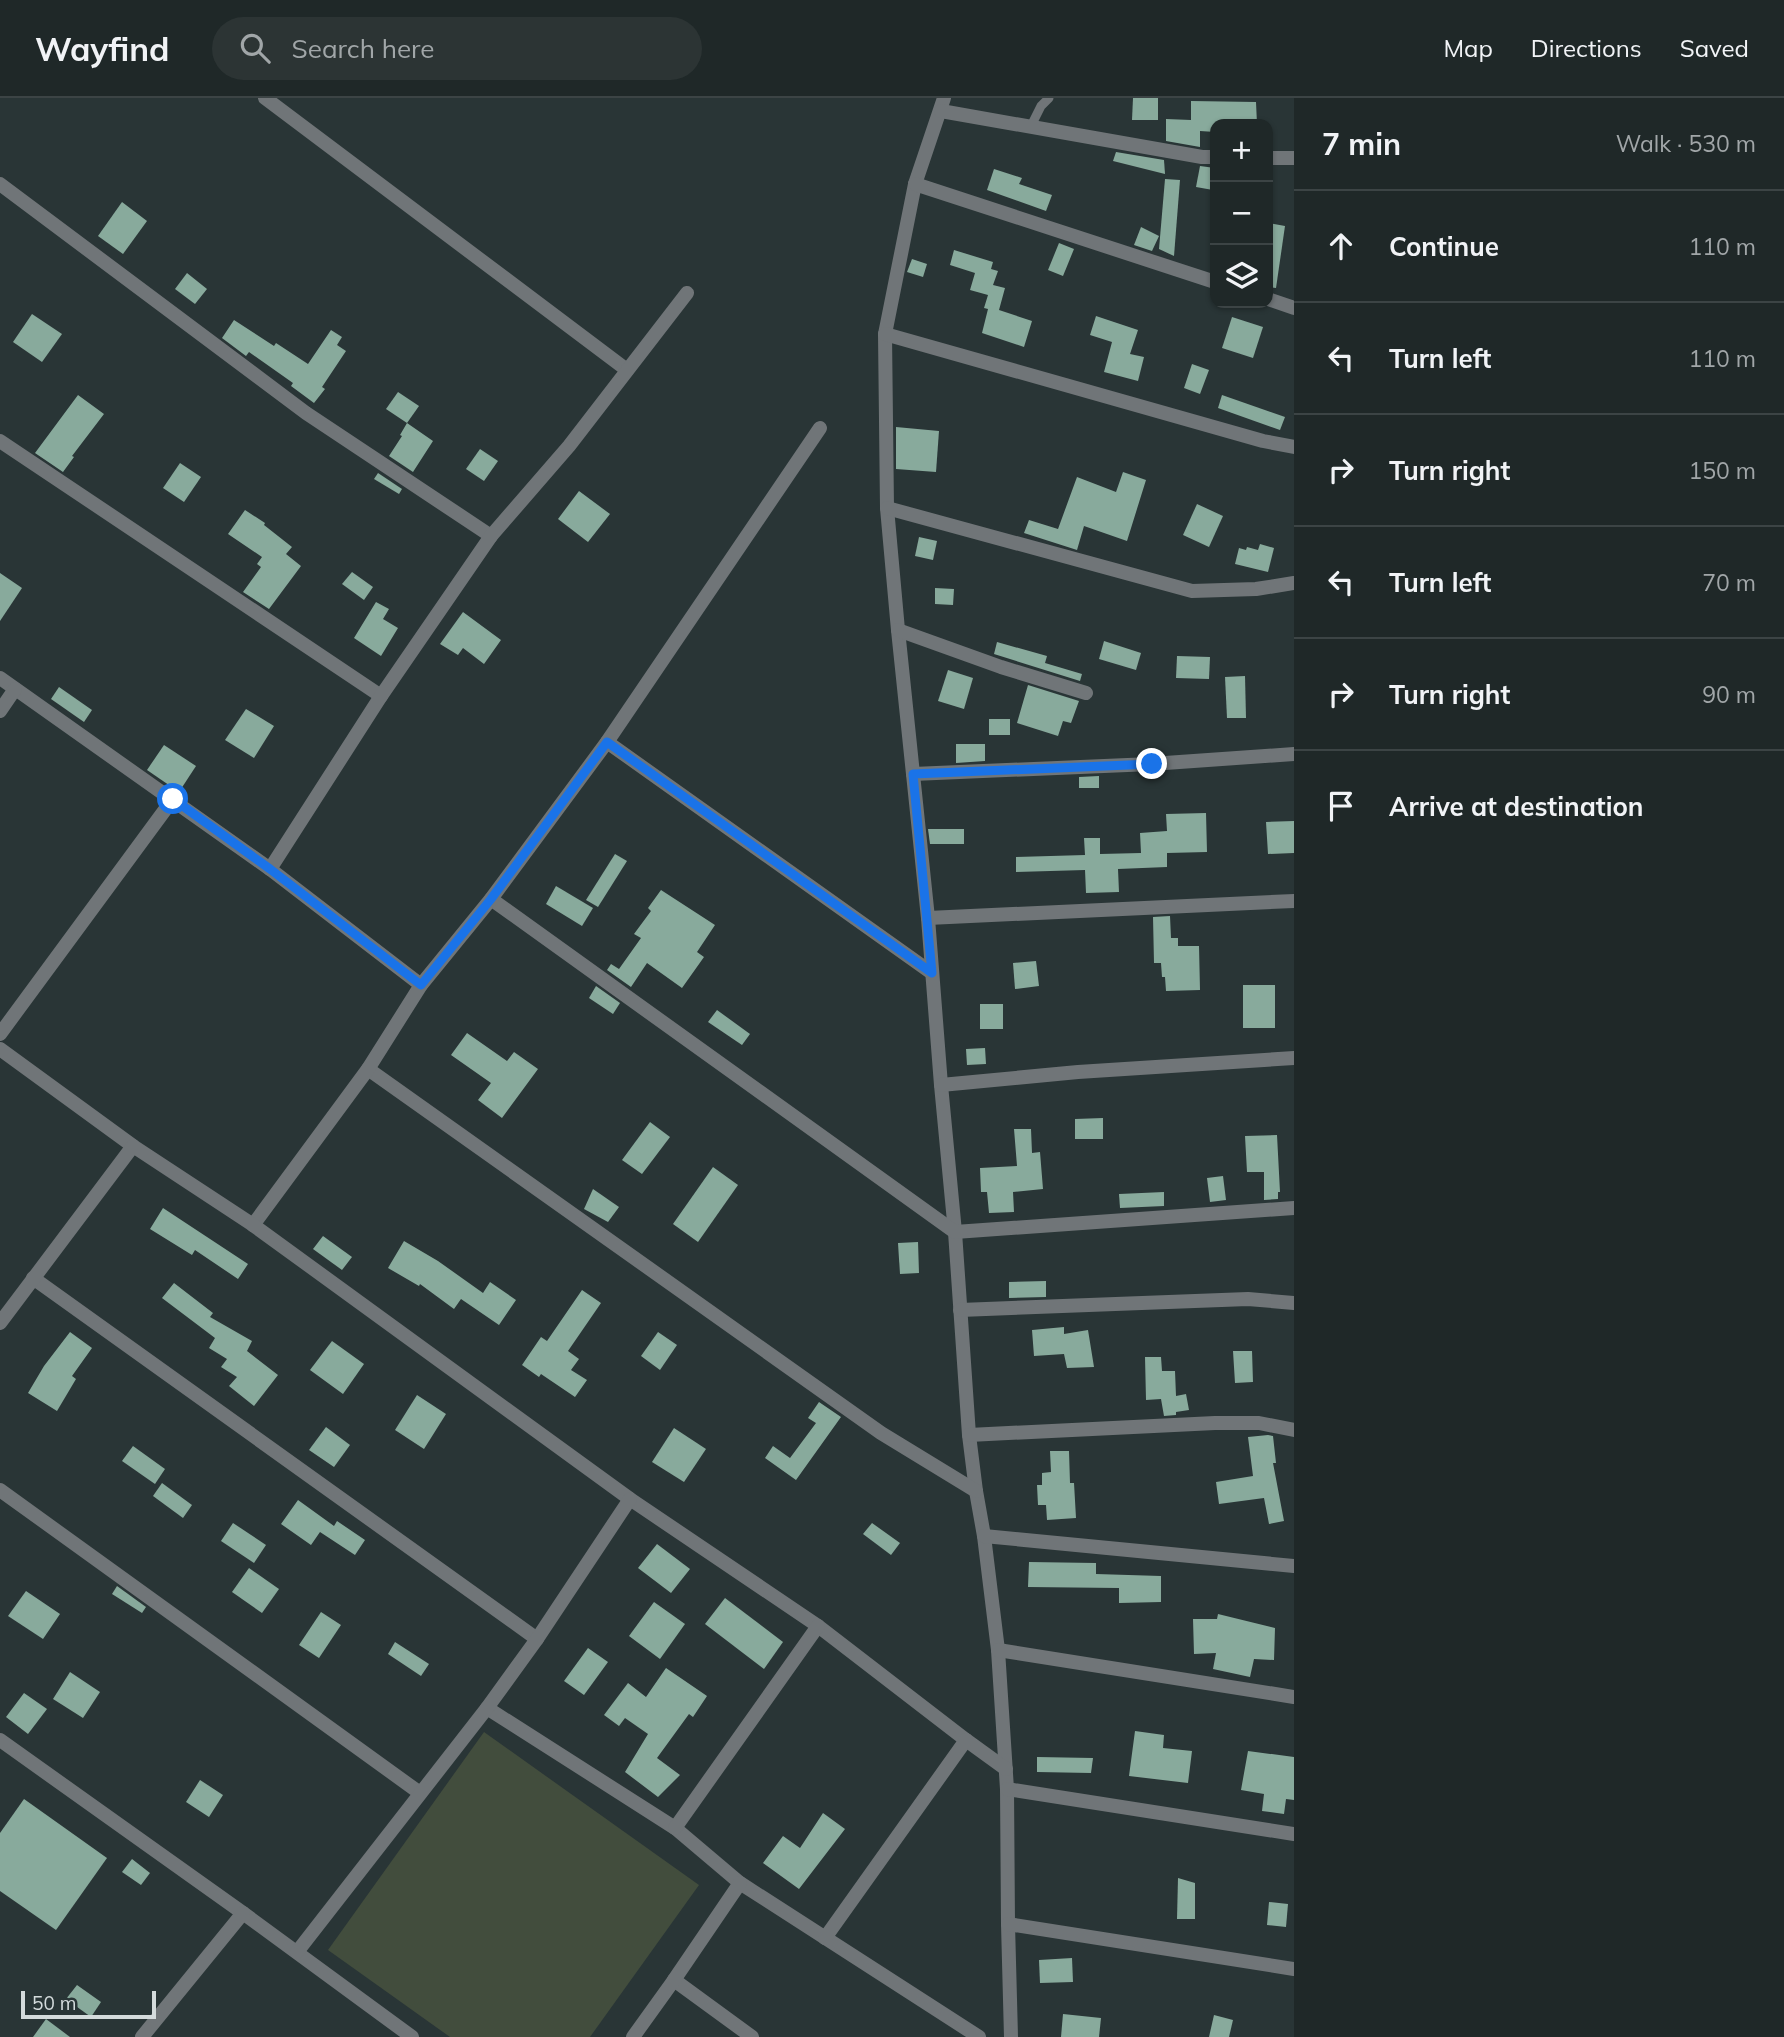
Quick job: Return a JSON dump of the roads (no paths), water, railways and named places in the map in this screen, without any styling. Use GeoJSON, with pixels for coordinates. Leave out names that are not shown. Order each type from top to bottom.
{"type":"FeatureCollection","features":[{"type":"Feature","properties":{"kind":"street"},"geometry":{"type":"LineString","coordinates":[[265,98],[627,370]]}},
{"type":"Feature","properties":{"kind":"street"},"geometry":{"type":"LineString","coordinates":[[1011,2037],[1007,1789],[998,1650],[969,1435],[928,918],[887,508],[885,334],[915,184],[942,104],[1031,126],[1210,158]]}},
{"type":"Feature","properties":{"kind":"street"},"geometry":{"type":"LineString","coordinates":[[1273,158],[1294,158]]}},
{"type":"Feature","properties":{"kind":"street"},"geometry":{"type":"LineString","coordinates":[[0,184],[306,413],[491,536]]}},
{"type":"Feature","properties":{"kind":"street"},"geometry":{"type":"LineString","coordinates":[[915,184],[1210,280]]}},
{"type":"Feature","properties":{"kind":"street"},"geometry":{"type":"LineString","coordinates":[[270,869],[382,696],[491,536],[569,446],[687,293]]}},
{"type":"Feature","properties":{"kind":"street"},"geometry":{"type":"LineString","coordinates":[[1273,301],[1294,308]]}},
{"type":"Feature","properties":{"kind":"street"},"geometry":{"type":"LineString","coordinates":[[885,334],[1263,441],[1294,447]]}},
{"type":"Feature","properties":{"kind":"street"},"geometry":{"type":"LineString","coordinates":[[254,1225],[368,1069],[421,985],[491,899],[607,742],[820,428]]}},
{"type":"Feature","properties":{"kind":"street"},"geometry":{"type":"LineString","coordinates":[[0,441],[382,696]]}},
{"type":"Feature","properties":{"kind":"street"},"geometry":{"type":"LineString","coordinates":[[887,508],[1192,591],[1256,589],[1294,583]]}},
{"type":"Feature","properties":{"kind":"street"},"geometry":{"type":"LineString","coordinates":[[898,630],[1086,694]]}},
{"type":"Feature","properties":{"kind":"street"},"geometry":{"type":"LineString","coordinates":[[0,678],[270,869],[421,985]]}},
{"type":"Feature","properties":{"kind":"street"},"geometry":{"type":"LineString","coordinates":[[0,711],[15,689]]}},
{"type":"Feature","properties":{"kind":"street"},"geometry":{"type":"LineString","coordinates":[[607,742],[932,973]]}},
{"type":"Feature","properties":{"kind":"street"},"geometry":{"type":"LineString","coordinates":[[913,774],[1152,764],[1294,754]]}},
{"type":"Feature","properties":{"kind":"street"},"geometry":{"type":"LineString","coordinates":[[3,1024],[173,799]]}},
{"type":"Feature","properties":{"kind":"street"},"geometry":{"type":"LineString","coordinates":[[491,899],[955,1232],[1294,1208]]}},
{"type":"Feature","properties":{"kind":"street"},"geometry":{"type":"LineString","coordinates":[[928,918],[1294,901]]}},
{"type":"Feature","properties":{"kind":"street"},"geometry":{"type":"LineString","coordinates":[[0,1049],[133,1146],[254,1225],[630,1499],[818,1626],[1006,1769]]}},
{"type":"Feature","properties":{"kind":"street"},"geometry":{"type":"LineString","coordinates":[[941,1085],[1077,1072],[1294,1058]]}},
{"type":"Feature","properties":{"kind":"street"},"geometry":{"type":"LineString","coordinates":[[368,1069],[881,1433],[976,1491]]}},
{"type":"Feature","properties":{"kind":"street"},"geometry":{"type":"LineString","coordinates":[[0,1323],[133,1146]]}},
{"type":"Feature","properties":{"kind":"street"},"geometry":{"type":"LineString","coordinates":[[33,1278],[537,1639]]}},
{"type":"Feature","properties":{"kind":"street"},"geometry":{"type":"LineString","coordinates":[[960,1310],[1248,1299],[1294,1303]]}},
{"type":"Feature","properties":{"kind":"street"},"geometry":{"type":"LineString","coordinates":[[969,1435],[1215,1423],[1259,1423],[1294,1430]]}},
{"type":"Feature","properties":{"kind":"street"},"geometry":{"type":"LineString","coordinates":[[0,1490],[420,1793]]}},
{"type":"Feature","properties":{"kind":"street"},"geometry":{"type":"LineString","coordinates":[[297,1952],[487,1708],[537,1639],[630,1499]]}},
{"type":"Feature","properties":{"kind":"street"},"geometry":{"type":"LineString","coordinates":[[984,1536],[1294,1566]]}},
{"type":"Feature","properties":{"kind":"street"},"geometry":{"type":"LineString","coordinates":[[675,1828],[818,1626]]}},
{"type":"Feature","properties":{"kind":"street"},"geometry":{"type":"LineString","coordinates":[[998,1650],[1294,1697]]}},
{"type":"Feature","properties":{"kind":"street"},"geometry":{"type":"LineString","coordinates":[[487,1708],[675,1828],[740,1883],[979,2037]]}},
{"type":"Feature","properties":{"kind":"street"},"geometry":{"type":"LineString","coordinates":[[0,1740],[412,2037]]}},
{"type":"Feature","properties":{"kind":"street"},"geometry":{"type":"LineString","coordinates":[[825,1938],[966,1740]]}},
{"type":"Feature","properties":{"kind":"street"},"geometry":{"type":"LineString","coordinates":[[1007,1789],[1294,1834]]}},
{"type":"Feature","properties":{"kind":"street"},"geometry":{"type":"LineString","coordinates":[[633,2037],[740,1883]]}},
{"type":"Feature","properties":{"kind":"street"},"geometry":{"type":"LineString","coordinates":[[142,2037],[243,1913]]}},
{"type":"Feature","properties":{"kind":"street"},"geometry":{"type":"LineString","coordinates":[[1008,1924],[1294,1969]]}},
{"type":"Feature","properties":{"kind":"street"},"geometry":{"type":"LineString","coordinates":[[674,1980],[752,2037]]}},
{"type":"Feature","properties":{"kind":"lane"},"geometry":{"type":"LineString","coordinates":[[1031,126],[1041,106],[1049,98]]}}]}
